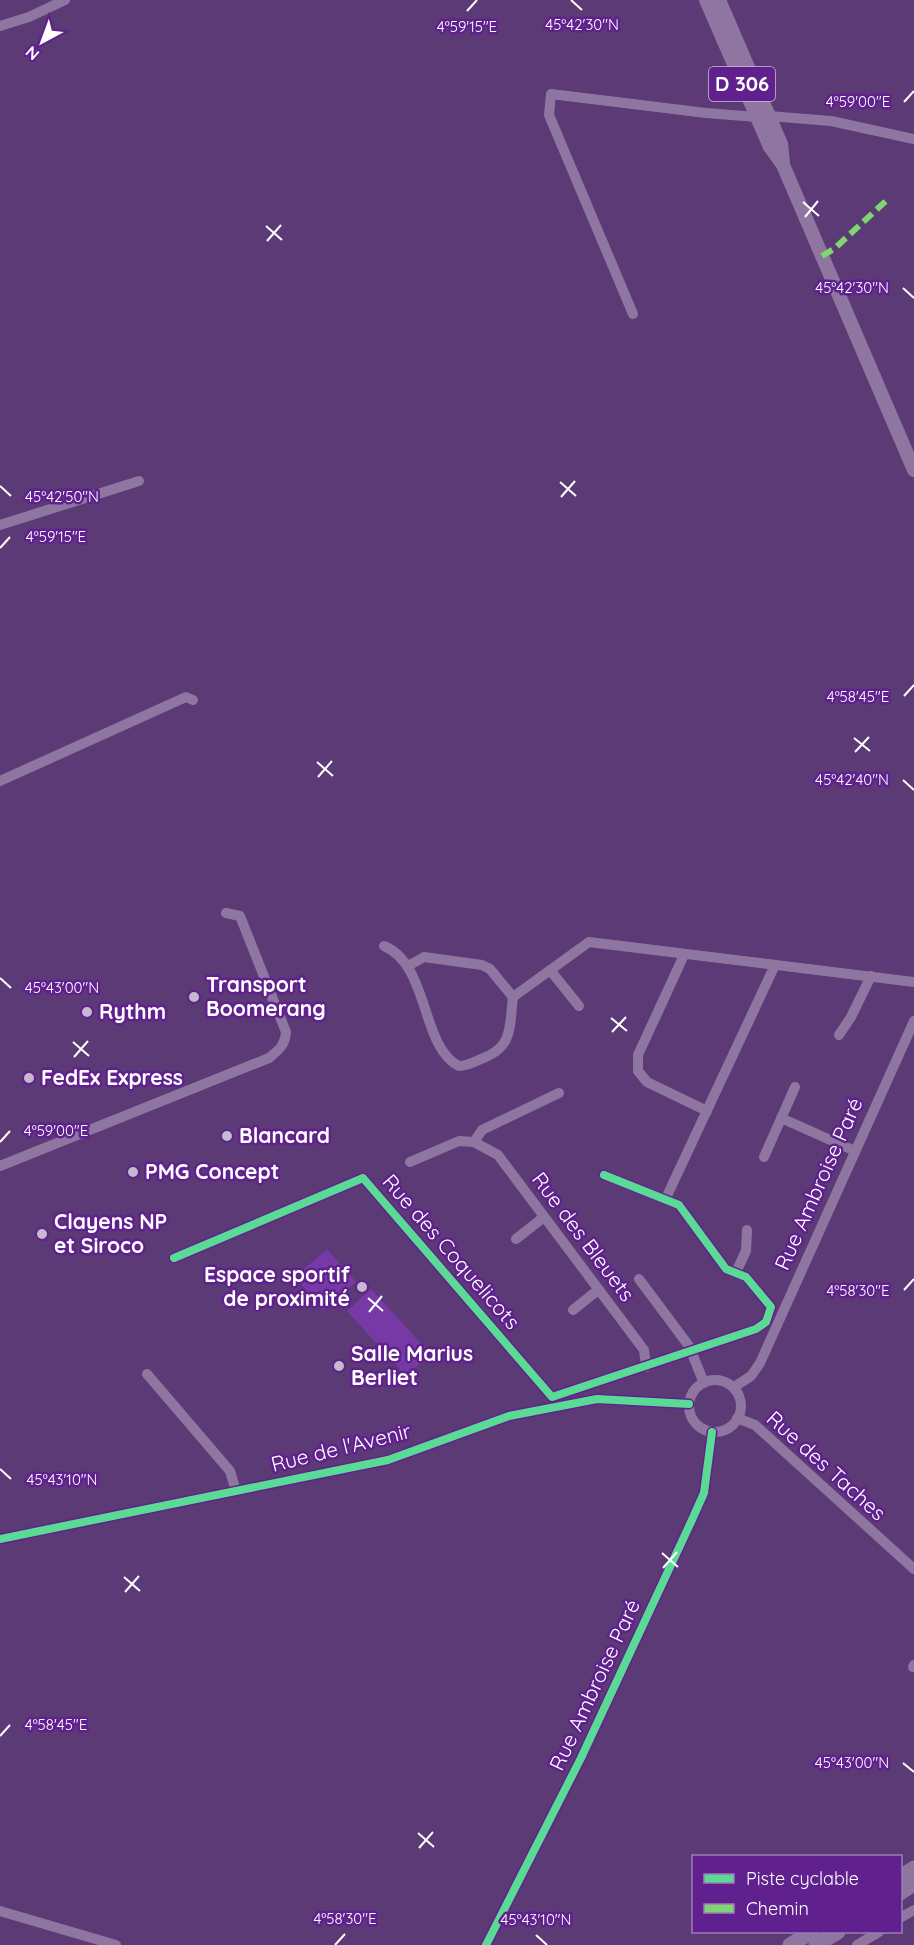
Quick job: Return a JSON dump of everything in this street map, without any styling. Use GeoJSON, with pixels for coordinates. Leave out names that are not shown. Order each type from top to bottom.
{"type":"FeatureCollection","features":[{"type":"Feature","properties":{"kind":"highway"},"geometry":{"type":"LineString","coordinates":[[790,1945],[810,1933]]}},
{"type":"Feature","properties":{"kind":"highway"},"geometry":{"type":"LineString","coordinates":[[816,1945],[836,1933]]}},
{"type":"Feature","properties":{"kind":"main road","name":"D 306"},"geometry":{"type":"LineString","coordinates":[[706,0],[763,116]]}},
{"type":"Feature","properties":{"kind":"main road"},"geometry":{"type":"LineString","coordinates":[[714,0],[733,31]]}},
{"type":"Feature","properties":{"kind":"main road","name":"D 306"},"geometry":{"type":"LineString","coordinates":[[719,0],[733,31],[763,116],[770,147],[783,165],[914,470]]}},
{"type":"Feature","properties":{"kind":"street"},"geometry":{"type":"LineString","coordinates":[[0,26],[29,17],[65,0]]}},
{"type":"Feature","properties":{"kind":"street"},"geometry":{"type":"LineString","coordinates":[[633,314],[549,115],[550,94],[706,113],[831,121],[914,139]]}},
{"type":"Feature","properties":{"kind":"street"},"geometry":{"type":"LineString","coordinates":[[0,525],[139,481]]}},
{"type":"Feature","properties":{"kind":"street"},"geometry":{"type":"LineString","coordinates":[[0,781],[186,697],[193,700]]}},
{"type":"Feature","properties":{"kind":"street"},"geometry":{"type":"LineString","coordinates":[[0,1166],[269,1058],[280,1050],[285,1041],[286,1032],[240,916],[226,913]]}},
{"type":"Feature","properties":{"kind":"street"},"geometry":{"type":"LineString","coordinates":[[384,946],[396,951],[408,966],[445,1056],[459,1066],[497,1053],[503,1048],[507,1039],[513,997],[589,942],[914,982]]}},
{"type":"Feature","properties":{"kind":"street"},"geometry":{"type":"LineString","coordinates":[[684,955],[638,1055],[638,1071],[647,1082],[707,1111]]}},
{"type":"Feature","properties":{"kind":"street"},"geometry":{"type":"LineString","coordinates":[[408,966],[424,957],[482,965],[490,969],[513,997]]}},
{"type":"Feature","properties":{"kind":"street"},"geometry":{"type":"LineString","coordinates":[[666,1198],[775,965]]}},
{"type":"Feature","properties":{"kind":"street"},"geometry":{"type":"LineString","coordinates":[[550,970],[579,1006]]}},
{"type":"Feature","properties":{"kind":"street"},"geometry":{"type":"LineString","coordinates":[[839,1035],[851,1017],[871,976]]}},
{"type":"Feature","properties":{"kind":"street","name":"Rue Ambroise Paré"},"geometry":{"type":"LineString","coordinates":[[734,1387],[751,1376],[760,1363],[914,1021]]}},
{"type":"Feature","properties":{"kind":"street"},"geometry":{"type":"LineString","coordinates":[[764,1157],[795,1087]]}},
{"type":"Feature","properties":{"kind":"street"},"geometry":{"type":"LineString","coordinates":[[410,1162],[459,1141],[474,1142],[482,1130],[559,1093]]}},
{"type":"Feature","properties":{"kind":"street"},"geometry":{"type":"LineString","coordinates":[[781,1118],[855,1150]]}},
{"type":"Feature","properties":{"kind":"street","name":"Rue des Bleuets"},"geometry":{"type":"LineString","coordinates":[[474,1142],[498,1155],[644,1350],[646,1367]]}},
{"type":"Feature","properties":{"kind":"street"},"geometry":{"type":"LineString","coordinates":[[603,1175],[679,1204],[726,1269],[746,1277],[771,1307],[766,1322],[756,1329],[646,1367]]}},
{"type":"Feature","properties":{"kind":"street","name":"Rue des Coquelicots"},"geometry":{"type":"LineString","coordinates":[[174,1258],[363,1178],[552,1397],[646,1367]]}},
{"type":"Feature","properties":{"kind":"street"},"geometry":{"type":"LineString","coordinates":[[516,1239],[544,1217]]}},
{"type":"Feature","properties":{"kind":"street"},"geometry":{"type":"LineString","coordinates":[[736,1272],[746,1251],[747,1230]]}},
{"type":"Feature","properties":{"kind":"street"},"geometry":{"type":"LineString","coordinates":[[639,1279],[692,1352],[704,1383]]}},
{"type":"Feature","properties":{"kind":"street"},"geometry":{"type":"LineString","coordinates":[[573,1310],[598,1290]]}},
{"type":"Feature","properties":{"kind":"street"},"geometry":{"type":"LineString","coordinates":[[147,1374],[230,1471],[236,1491]]}},
{"type":"Feature","properties":{"kind":"street"},"geometry":{"type":"LineString","coordinates":[[716,1380],[734,1387],[741,1399],[737,1418],[729,1427],[712,1432],[702,1430],[693,1422],[689,1404],[692,1392],[704,1383],[716,1380]]}},
{"type":"Feature","properties":{"kind":"street","name":"Rue de l'Avenir"},"geometry":{"type":"LineString","coordinates":[[0,1539],[388,1460],[509,1416],[597,1399],[641,1399],[689,1404]]}},
{"type":"Feature","properties":{"kind":"street","name":"Rue des Taches"},"geometry":{"type":"LineString","coordinates":[[737,1418],[755,1425],[914,1569]]}},
{"type":"Feature","properties":{"kind":"street","name":"Rue Ambroise Paré"},"geometry":{"type":"LineString","coordinates":[[486,1945],[581,1758],[704,1493],[712,1432]]}},
{"type":"Feature","properties":{"kind":"street"},"geometry":{"type":"LineString","coordinates":[[0,1911],[116,1945]]}},
{"type":"Feature","properties":{"kind":"street"},"geometry":{"type":"LineString","coordinates":[[857,1945],[877,1933]]}},
{"type":"Feature","properties":{"kind":"shaded area"},"geometry":{"type":"Polygon","coordinates":[[[327,1249],[356,1282],[323,1310],[295,1277],[327,1249]]]}},
{"type":"Feature","properties":{"kind":"shaded area"},"geometry":{"type":"Polygon","coordinates":[[[371,1289],[431,1354],[406,1376],[347,1311],[371,1289]]]}},
{"type":"Feature","properties":{"kind":"marked path"},"geometry":{"type":"LineString","coordinates":[[822,256],[834,249],[887,200]]}},
{"type":"Feature","properties":{"kind":"cycle path"},"geometry":{"type":"LineString","coordinates":[[174,1258],[363,1178],[552,1397],[756,1329],[766,1322],[771,1307],[746,1277],[726,1269],[679,1205],[604,1175]]}},
{"type":"Feature","properties":{"kind":"cycle path"},"geometry":{"type":"LineString","coordinates":[[0,1539],[388,1460],[509,1416],[597,1399],[689,1404]]}},
{"type":"Feature","properties":{"kind":"cycle path"},"geometry":{"type":"LineString","coordinates":[[486,1945],[581,1758],[704,1493],[712,1432]]}},
{"type":"Feature","properties":{"kind":"place","name":"Transport Boomerang"},"geometry":{"type":"Point","coordinates":[194,997]}},
{"type":"Feature","properties":{"kind":"place","name":"Rythm"},"geometry":{"type":"Point","coordinates":[87,1012]}},
{"type":"Feature","properties":{"kind":"place","name":"FedEx Express"},"geometry":{"type":"Point","coordinates":[29,1078]}},
{"type":"Feature","properties":{"kind":"place","name":"Blancard"},"geometry":{"type":"Point","coordinates":[227,1136]}},
{"type":"Feature","properties":{"kind":"place","name":"PMG Concept"},"geometry":{"type":"Point","coordinates":[133,1172]}},
{"type":"Feature","properties":{"kind":"place","name":"Clayens NP et Siroco"},"geometry":{"type":"Point","coordinates":[42,1234]}},
{"type":"Feature","properties":{"kind":"place","name":"Espace sportif de proximité"},"geometry":{"type":"Point","coordinates":[362,1287]}},
{"type":"Feature","properties":{"kind":"place","name":"Salle Marius Berliet"},"geometry":{"type":"Point","coordinates":[339,1366]}}]}
